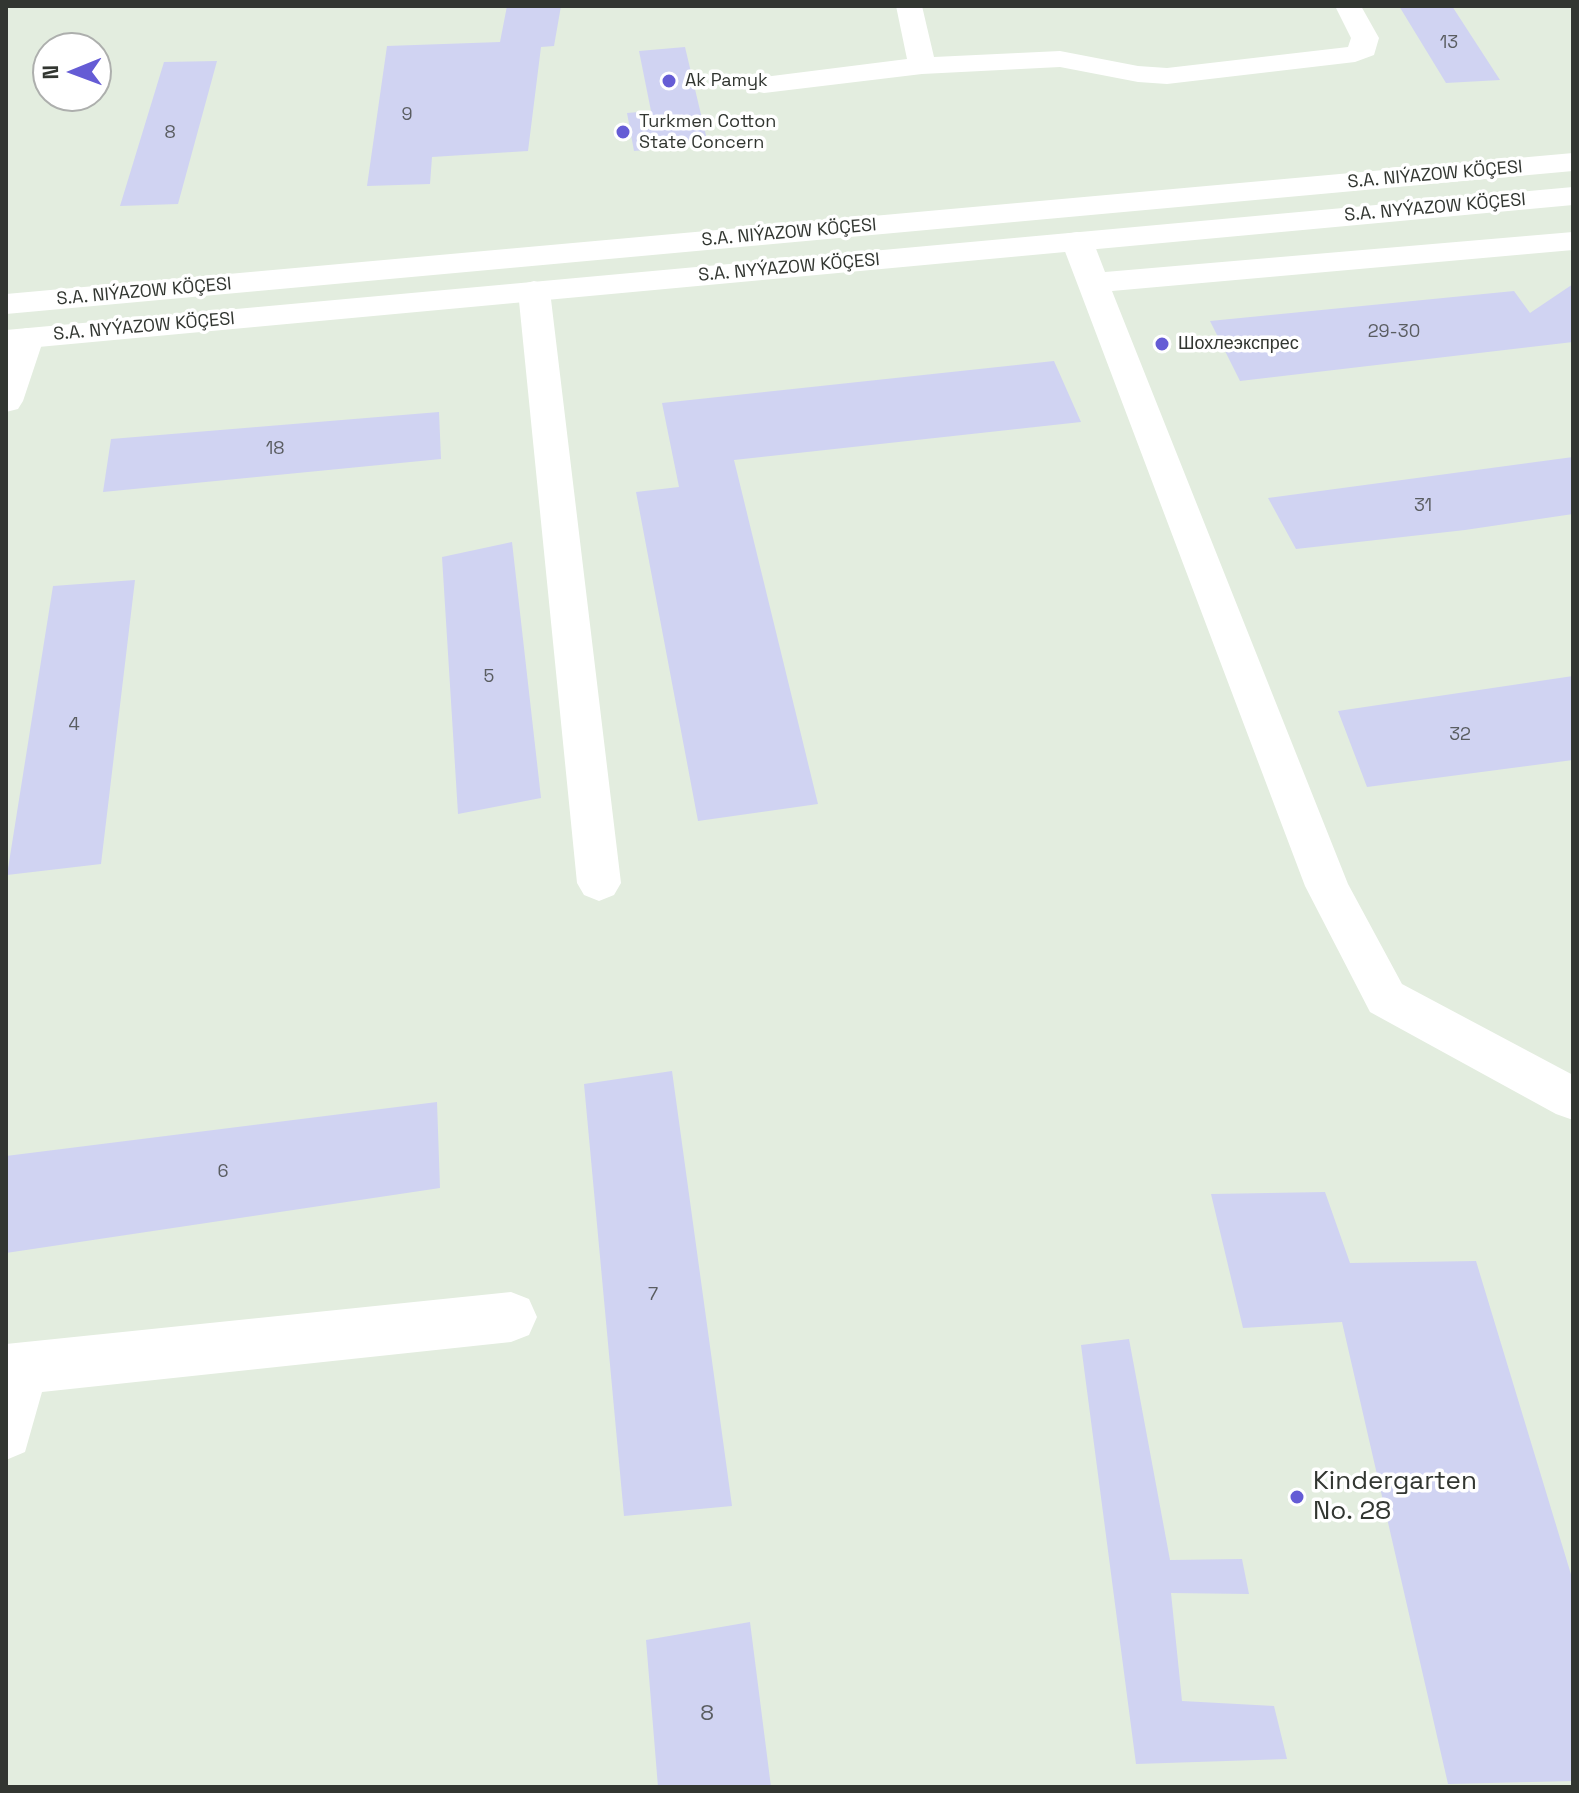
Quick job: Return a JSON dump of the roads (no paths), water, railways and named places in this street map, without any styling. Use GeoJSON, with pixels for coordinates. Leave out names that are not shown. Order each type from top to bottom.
{"type":"FeatureCollection","features":[{"type":"Feature","properties":{"kind":"main road"},"geometry":{"type":"LineString","coordinates":[[909,6],[922,66]]}},
{"type":"Feature","properties":{"kind":"main road"},"geometry":{"type":"LineString","coordinates":[[764,85],[922,66],[1060,59],[1138,74],[1167,76],[1355,54],[1364,49],[1365,38],[1348,6]]}},
{"type":"Feature","properties":{"kind":"main road","name":"S.A. NIÝAZOW KÖÇESI"},"geometry":{"type":"LineString","coordinates":[[6,304],[1573,162]]}},
{"type":"Feature","properties":{"kind":"main road","name":"S.A. NYÝAZOW KÖÇESI"},"geometry":{"type":"LineString","coordinates":[[16,339],[534,291],[1085,262],[1573,196]]}},
{"type":"Feature","properties":{"kind":"main road"},"geometry":{"type":"LineString","coordinates":[[1573,241],[1085,262],[1327,886],[1386,998],[1573,1099]]}},
{"type":"Feature","properties":{"kind":"main road"},"geometry":{"type":"LineString","coordinates":[[534,291],[599,883]]}},
{"type":"Feature","properties":{"kind":"main road"},"geometry":{"type":"LineString","coordinates":[[6,401],[16,339]]}},
{"type":"Feature","properties":{"kind":"main road"},"geometry":{"type":"LineString","coordinates":[[6,1433],[14,1369],[511,1317]]}},
{"type":"Feature","properties":{"kind":"place","name":"Ak Pamyk"},"geometry":{"type":"Point","coordinates":[669,81]}},
{"type":"Feature","properties":{"kind":"place","name":"Turkmen Cotton State Concern"},"geometry":{"type":"Point","coordinates":[623,132]}},
{"type":"Feature","properties":{"kind":"place","name":"Шохлеэкспрес"},"geometry":{"type":"Point","coordinates":[1162,344]}},
{"type":"Feature","properties":{"kind":"place","name":"Kindergarten No. 28"},"geometry":{"type":"Point","coordinates":[1297,1497]}}]}
